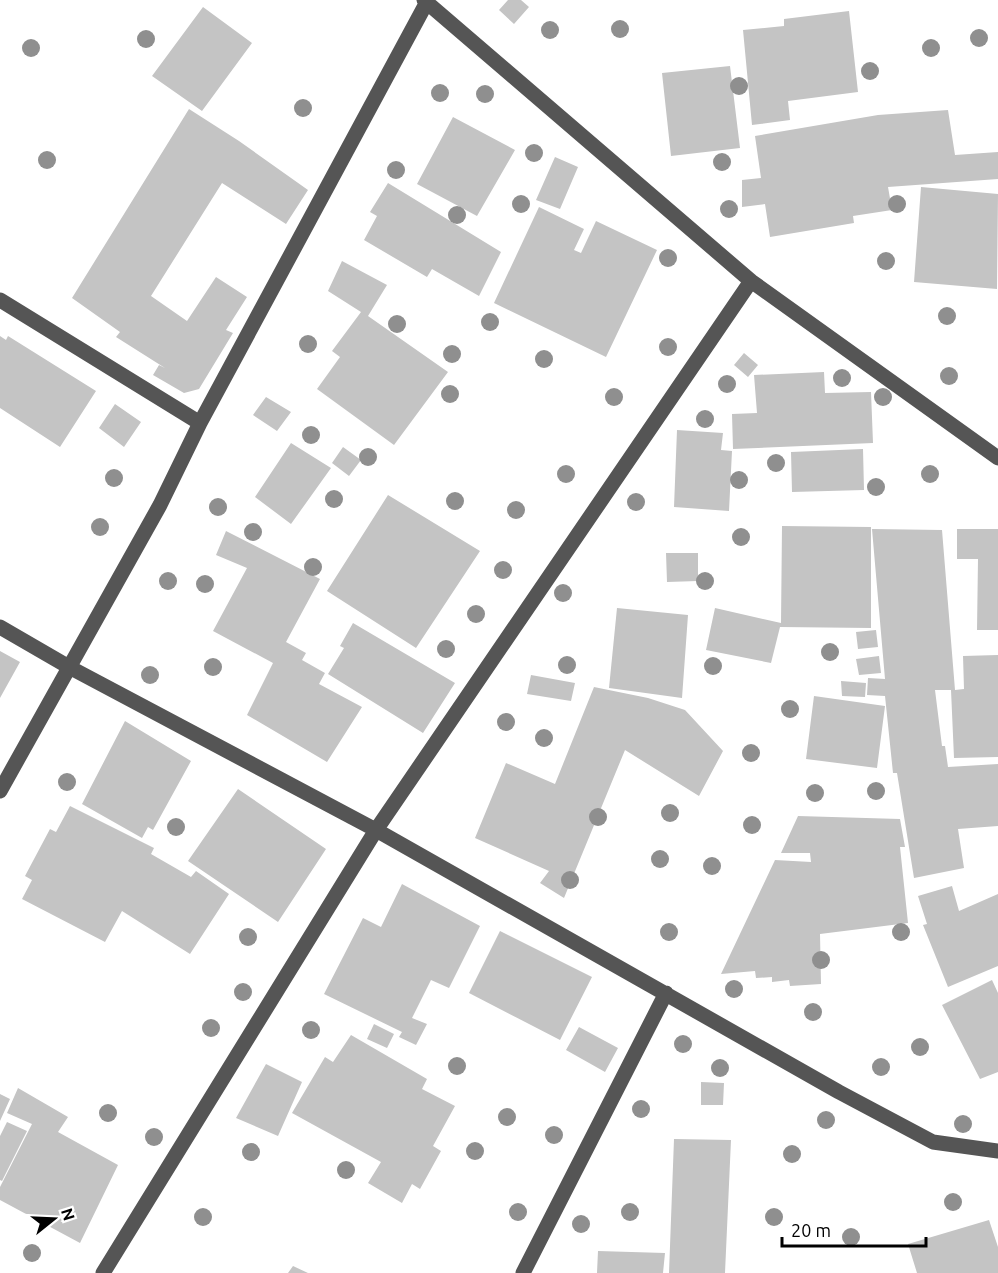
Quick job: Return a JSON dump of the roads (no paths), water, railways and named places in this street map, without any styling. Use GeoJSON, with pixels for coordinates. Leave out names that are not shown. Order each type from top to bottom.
{"type":"FeatureCollection","features":[{"type":"Feature","properties":{"kind":"street"},"geometry":{"type":"LineString","coordinates":[[0,791],[160,506],[200,423],[426,1],[751,281],[998,458]]}},
{"type":"Feature","properties":{"kind":"street"},"geometry":{"type":"LineString","coordinates":[[104,1273],[376,830],[751,281]]}},
{"type":"Feature","properties":{"kind":"street"},"geometry":{"type":"LineString","coordinates":[[0,300],[200,423]]}},
{"type":"Feature","properties":{"kind":"street"},"geometry":{"type":"LineString","coordinates":[[0,627],[69,667],[376,830],[839,1092],[933,1142],[998,1151]]}},
{"type":"Feature","properties":{"kind":"street"},"geometry":{"type":"LineString","coordinates":[[523,1273],[666,993]]}}]}
